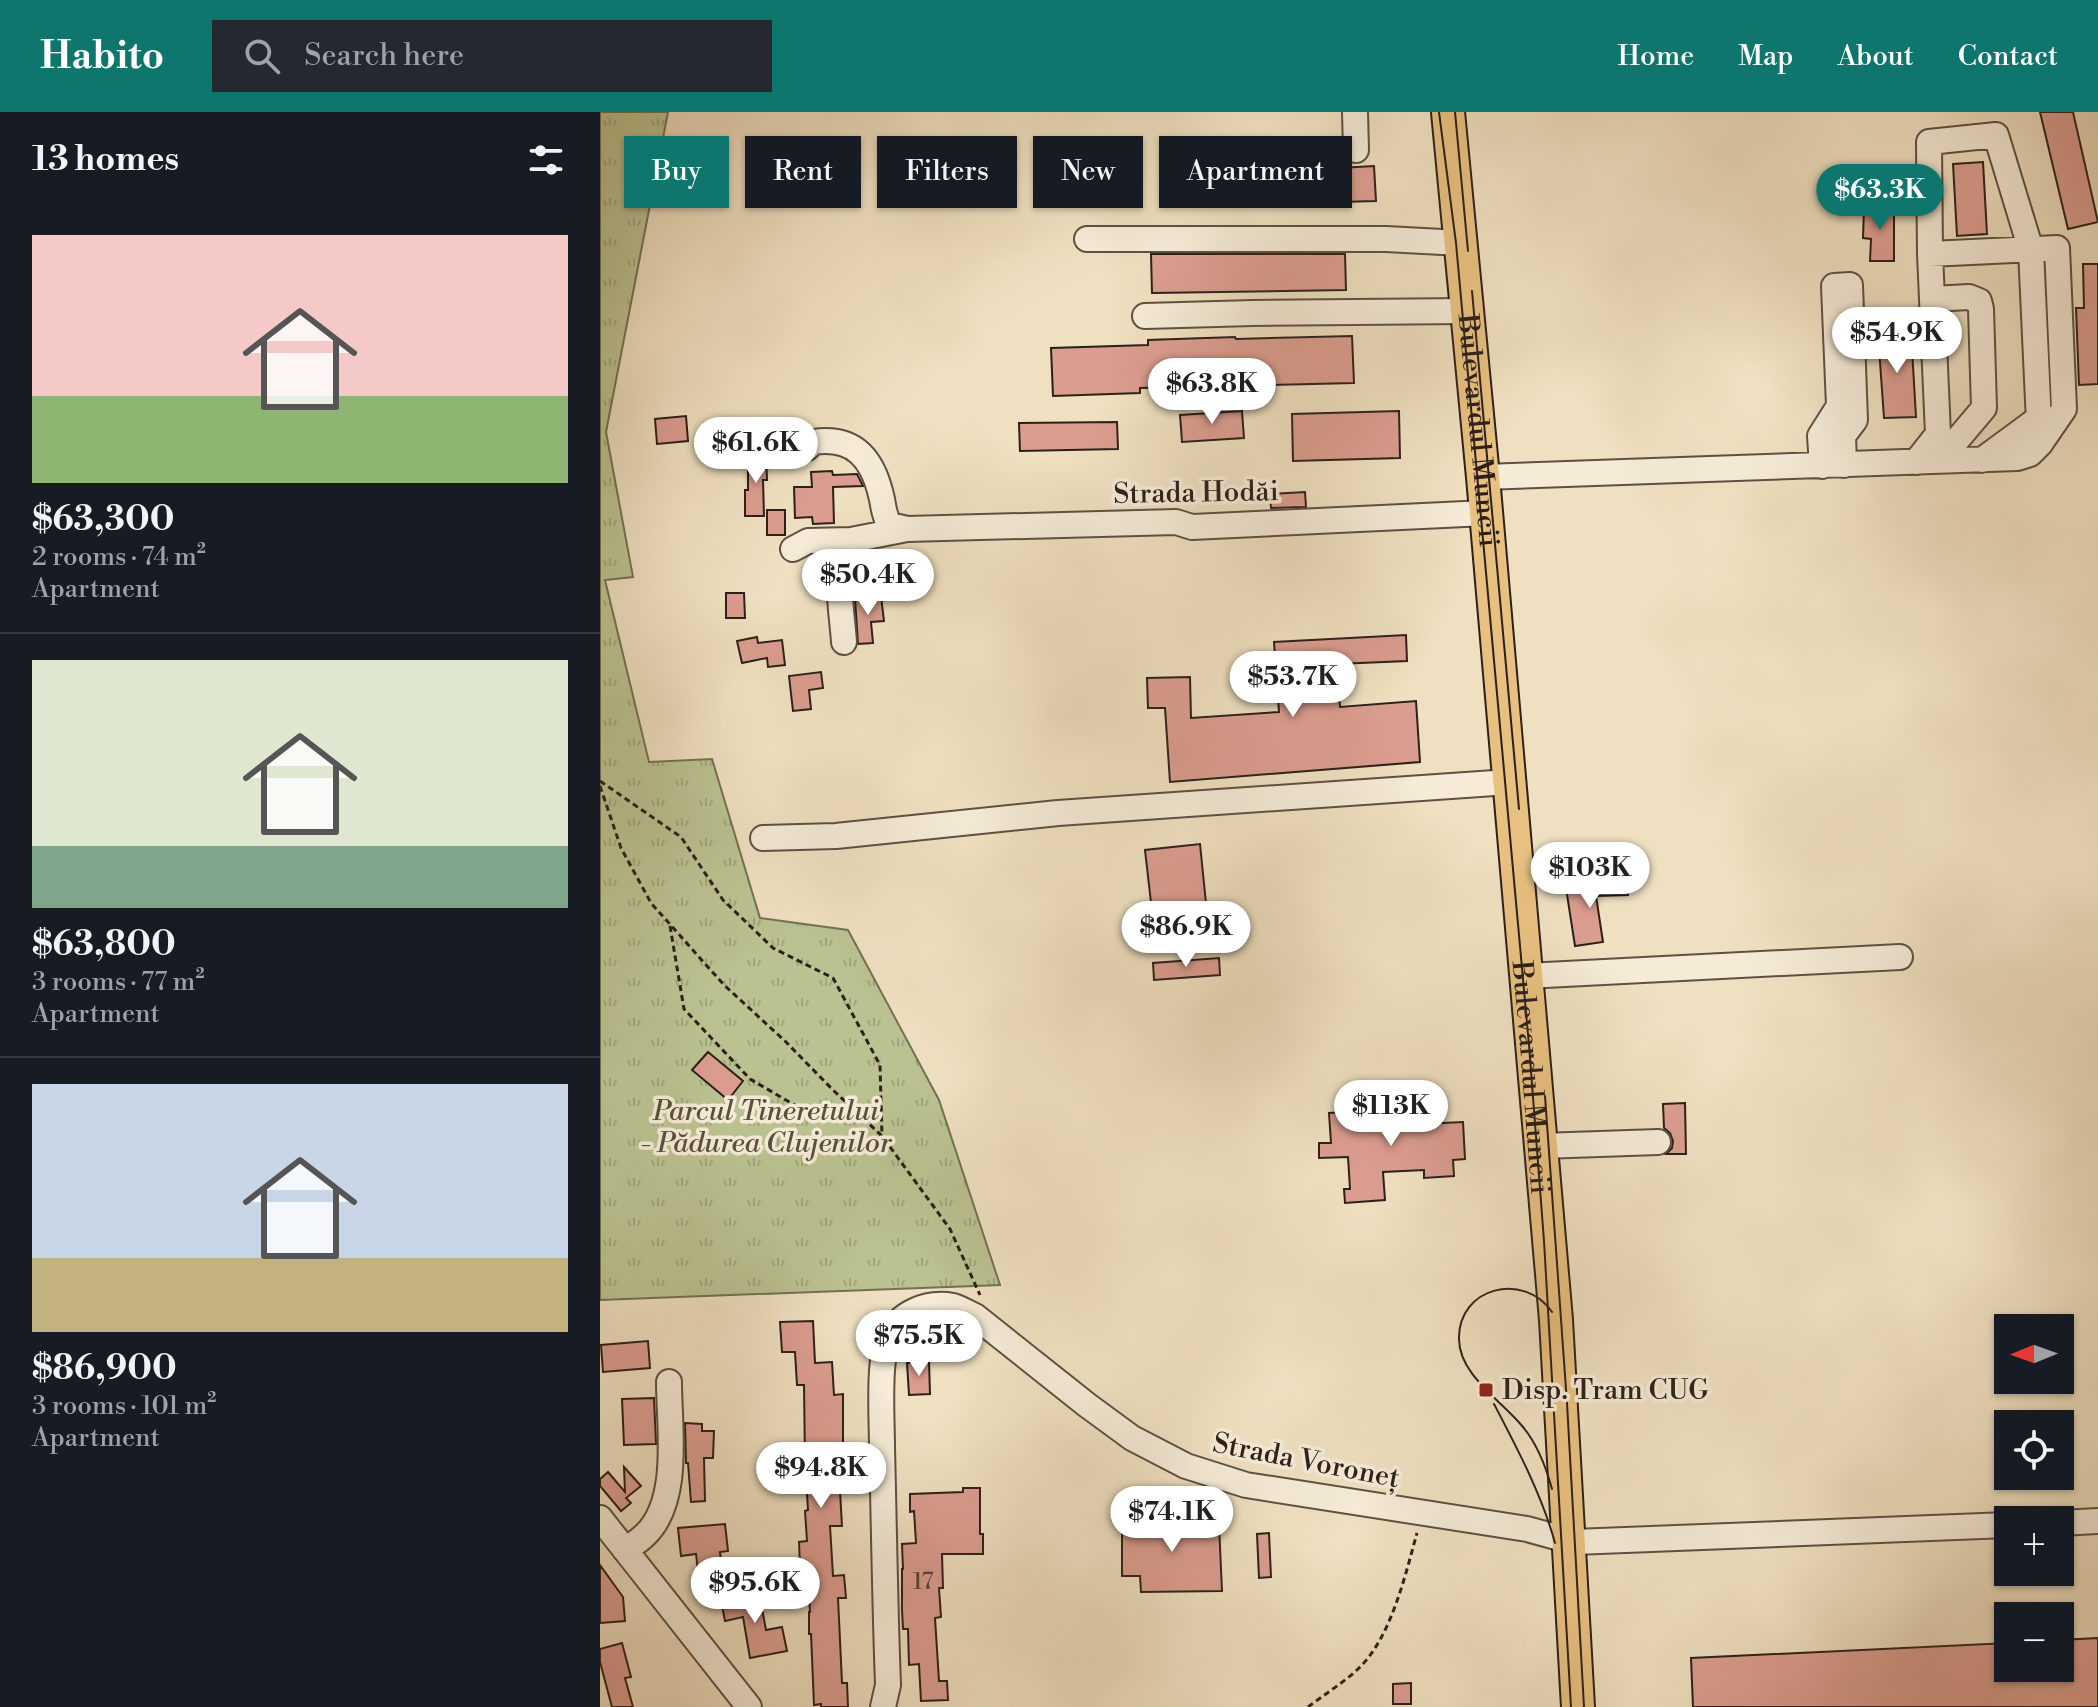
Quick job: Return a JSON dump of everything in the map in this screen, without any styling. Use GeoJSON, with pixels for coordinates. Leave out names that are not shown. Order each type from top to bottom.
{"type":"FeatureCollection","features":[{"type":"Feature","properties":{"kind":"main road","name":"Bulevardul Muncii"},"geometry":{"type":"LineString","coordinates":[[1448,112],[1483,477],[1558,1353],[1578,1707]]}},
{"type":"Feature","properties":{"kind":"street"},"geometry":{"type":"LineString","coordinates":[[1355,112],[1356,150]]}},
{"type":"Feature","properties":{"kind":"street"},"geometry":{"type":"LineString","coordinates":[[1916,462],[1938,434],[1930,254],[1929,142],[1996,135],[2031,250],[2040,444]]}},
{"type":"Feature","properties":{"kind":"street"},"geometry":{"type":"LineString","coordinates":[[1087,239],[1370,239],[1461,243]]}},
{"type":"Feature","properties":{"kind":"street"},"geometry":{"type":"LineString","coordinates":[[1483,477],[2017,458],[2030,454],[2064,409],[2057,248],[1930,254]]}},
{"type":"Feature","properties":{"kind":"street"},"geometry":{"type":"LineString","coordinates":[[1833,465],[1843,436],[1855,420],[1850,285],[1834,286],[1839,406],[1820,436],[1833,465],[1861,478],[1962,473],[2039,418]]}},
{"type":"Feature","properties":{"kind":"street"},"geometry":{"type":"LineString","coordinates":[[1916,462],[1957,440],[1984,408],[1979,301],[1969,297],[1932,299]]}},
{"type":"Feature","properties":{"kind":"street"},"geometry":{"type":"LineString","coordinates":[[1145,316],[1467,311]]}},
{"type":"Feature","properties":{"kind":"street"},"geometry":{"type":"LineString","coordinates":[[807,448],[813,442],[837,440],[862,455],[881,494],[885,517],[890,525],[907,529]]}},
{"type":"Feature","properties":{"kind":"street","name":"Strada Hodăi"},"geometry":{"type":"LineString","coordinates":[[793,549],[808,541],[851,540],[907,529],[1176,522],[1192,527],[1486,513]]}},
{"type":"Feature","properties":{"kind":"street"},"geometry":{"type":"LineString","coordinates":[[844,642],[840,577],[844,550],[851,540]]}},
{"type":"Feature","properties":{"kind":"street"},"geometry":{"type":"LineString","coordinates":[[763,838],[836,836],[1058,813],[1509,782]]}},
{"type":"Feature","properties":{"kind":"street"},"geometry":{"type":"LineString","coordinates":[[1526,976],[1900,957]]}},
{"type":"Feature","properties":{"kind":"street"},"geometry":{"type":"LineString","coordinates":[[1541,1146],[1658,1142]]}},
{"type":"Feature","properties":{"kind":"street","name":"Strada Voroneț"},"geometry":{"type":"LineString","coordinates":[[883,1707],[888,1685],[883,1359],[888,1338],[899,1320],[914,1310],[935,1305],[955,1307],[984,1322],[1132,1438],[1186,1466],[1246,1485],[1527,1529],[1569,1541],[1994,1526]]}},
{"type":"Feature","properties":{"kind":"street"},"geometry":{"type":"LineString","coordinates":[[625,1550],[647,1534],[662,1509],[670,1477],[669,1382]]}},
{"type":"Feature","properties":{"kind":"street"},"geometry":{"type":"LineString","coordinates":[[600,1518],[749,1707]]}},
{"type":"Feature","properties":{"kind":"street"},"geometry":{"type":"LineString","coordinates":[[2074,1522],[2098,1521]]}},
{"type":"Feature","properties":{"kind":"path"},"geometry":{"type":"LineString","coordinates":[[600,783],[621,848],[651,903],[724,985],[882,1136],[950,1229],[979,1293],[984,1322]]}},
{"type":"Feature","properties":{"kind":"path"},"geometry":{"type":"LineString","coordinates":[[600,783],[681,837],[723,900],[773,948],[833,978],[880,1065],[882,1136]]}},
{"type":"Feature","properties":{"kind":"path"},"geometry":{"type":"LineString","coordinates":[[670,926],[684,1009],[750,1079],[798,1107],[850,1106]]}},
{"type":"Feature","properties":{"kind":"path"},"geometry":{"type":"LineString","coordinates":[[1308,1707],[1358,1669],[1385,1631],[1414,1545],[1421,1514]]}},
{"type":"Feature","properties":{"kind":"green space","name":"Parcul Tineretului - Pădurea Clujenilor"},"geometry":{"type":"Polygon","coordinates":[[[600,112],[668,112],[663,136],[624,136],[624,208],[649,208],[606,432],[633,577],[605,580],[649,762],[712,759],[760,918],[848,930],[939,1100],[1000,1285],[600,1300],[600,112]]]}},
{"type":"Feature","properties":{"kind":"building"},"geometry":{"type":"Polygon","coordinates":[[[2040,112],[2073,112],[2098,222],[2068,229],[2040,112]]]}},
{"type":"Feature","properties":{"kind":"building"},"geometry":{"type":"Polygon","coordinates":[[[1983,162],[1987,234],[1957,236],[1953,164],[1983,162]]]}},
{"type":"Feature","properties":{"kind":"building"},"geometry":{"type":"Polygon","coordinates":[[[1374,166],[1376,201],[1352,202],[1352,167],[1374,166]]]}},
{"type":"Feature","properties":{"kind":"building"},"geometry":{"type":"Polygon","coordinates":[[[1864,207],[1894,207],[1894,261],[1870,261],[1871,239],[1863,238],[1864,207]]]}},
{"type":"Feature","properties":{"kind":"building"},"geometry":{"type":"Polygon","coordinates":[[[1151,254],[1345,254],[1346,290],[1152,293],[1151,254]]]}},
{"type":"Feature","properties":{"kind":"building"},"geometry":{"type":"Polygon","coordinates":[[[2083,264],[2098,264],[2098,384],[2079,385],[2076,308],[2084,308],[2083,264]]]}},
{"type":"Feature","properties":{"kind":"building"},"geometry":{"type":"Polygon","coordinates":[[[1911,332],[1916,417],[1884,418],[1878,334],[1911,332]]]}},
{"type":"Feature","properties":{"kind":"building"},"geometry":{"type":"Polygon","coordinates":[[[1352,336],[1354,383],[1140,388],[1140,393],[1053,396],[1051,348],[1148,345],[1148,340],[1352,336]]]}},
{"type":"Feature","properties":{"kind":"building"},"geometry":{"type":"Polygon","coordinates":[[[1242,411],[1244,438],[1182,442],[1180,415],[1242,411]]]}},
{"type":"Feature","properties":{"kind":"building"},"geometry":{"type":"Polygon","coordinates":[[[1399,411],[1400,458],[1293,461],[1292,414],[1399,411]]]}},
{"type":"Feature","properties":{"kind":"building"},"geometry":{"type":"Polygon","coordinates":[[[686,416],[688,441],[657,444],[655,419],[686,416]]]}},
{"type":"Feature","properties":{"kind":"building"},"geometry":{"type":"Polygon","coordinates":[[[1117,422],[1118,449],[1020,451],[1019,423],[1117,422]]]}},
{"type":"Feature","properties":{"kind":"building"},"geometry":{"type":"Polygon","coordinates":[[[748,454],[766,454],[764,516],[745,516],[748,454]]]}},
{"type":"Feature","properties":{"kind":"building"},"geometry":{"type":"Polygon","coordinates":[[[832,471],[833,475],[857,474],[863,486],[833,487],[834,523],[813,524],[812,517],[795,518],[794,487],[812,487],[811,472],[832,471]]]}},
{"type":"Feature","properties":{"kind":"building"},"geometry":{"type":"Polygon","coordinates":[[[1305,492],[1306,507],[1271,508],[1270,494],[1305,492]]]}},
{"type":"Feature","properties":{"kind":"building"},"geometry":{"type":"Polygon","coordinates":[[[767,510],[785,510],[785,535],[767,535],[767,510]]]}},
{"type":"Feature","properties":{"kind":"building"},"geometry":{"type":"Polygon","coordinates":[[[726,593],[744,593],[745,618],[726,618],[726,593]]]}},
{"type":"Feature","properties":{"kind":"building"},"geometry":{"type":"Polygon","coordinates":[[[881,596],[884,621],[871,622],[873,643],[858,644],[855,598],[881,596]]]}},
{"type":"Feature","properties":{"kind":"building"},"geometry":{"type":"Polygon","coordinates":[[[1406,635],[1407,661],[1337,664],[1340,707],[1416,701],[1420,762],[1170,782],[1165,708],[1148,708],[1147,678],[1190,677],[1191,718],[1279,712],[1274,642],[1406,635]]]}},
{"type":"Feature","properties":{"kind":"building"},"geometry":{"type":"Polygon","coordinates":[[[757,637],[758,643],[782,640],[785,665],[768,667],[767,658],[742,663],[737,641],[757,637]]]}},
{"type":"Feature","properties":{"kind":"building"},"geometry":{"type":"Polygon","coordinates":[[[821,672],[823,688],[809,690],[811,709],[793,711],[789,676],[821,672]]]}},
{"type":"Feature","properties":{"kind":"building"},"geometry":{"type":"Polygon","coordinates":[[[1200,844],[1208,923],[1154,929],[1145,850],[1200,844]]]}},
{"type":"Feature","properties":{"kind":"building"},"geometry":{"type":"Polygon","coordinates":[[[1627,881],[1628,895],[1596,896],[1603,942],[1575,946],[1566,888],[1627,881]]]}},
{"type":"Feature","properties":{"kind":"building"},"geometry":{"type":"Polygon","coordinates":[[[1219,958],[1220,975],[1154,980],[1153,963],[1219,958]]]}},
{"type":"Feature","properties":{"kind":"building"},"geometry":{"type":"Polygon","coordinates":[[[708,1052],[743,1081],[728,1100],[692,1070],[708,1052]]]}},
{"type":"Feature","properties":{"kind":"building"},"geometry":{"type":"Polygon","coordinates":[[[1685,1103],[1686,1154],[1666,1154],[1672,1148],[1673,1141],[1664,1128],[1663,1104],[1685,1103]]]}},
{"type":"Feature","properties":{"kind":"building"},"geometry":{"type":"Polygon","coordinates":[[[1420,1108],[1421,1124],[1463,1122],[1465,1159],[1453,1160],[1454,1176],[1424,1178],[1424,1170],[1383,1172],[1385,1200],[1345,1203],[1344,1189],[1350,1189],[1348,1157],[1319,1158],[1319,1143],[1331,1143],[1329,1113],[1420,1108]]]}},
{"type":"Feature","properties":{"kind":"building"},"geometry":{"type":"Polygon","coordinates":[[[813,1321],[815,1363],[832,1362],[834,1395],[843,1394],[843,1456],[838,1456],[842,1526],[830,1526],[833,1576],[844,1575],[846,1598],[838,1598],[842,1683],[847,1683],[848,1707],[814,1705],[807,1567],[800,1567],[799,1542],[807,1541],[805,1511],[808,1510],[804,1385],[797,1385],[795,1352],[782,1352],[780,1322],[813,1321]]]}},
{"type":"Feature","properties":{"kind":"building"},"geometry":{"type":"Polygon","coordinates":[[[648,1341],[650,1368],[603,1372],[601,1345],[648,1341]]]}},
{"type":"Feature","properties":{"kind":"building"},"geometry":{"type":"Polygon","coordinates":[[[929,1362],[930,1394],[909,1395],[907,1363],[929,1362]]]}},
{"type":"Feature","properties":{"kind":"building"},"geometry":{"type":"Polygon","coordinates":[[[654,1398],[656,1444],[624,1445],[622,1399],[654,1398]]]}},
{"type":"Feature","properties":{"kind":"building"},"geometry":{"type":"Polygon","coordinates":[[[685,1423],[702,1424],[702,1431],[714,1431],[713,1458],[704,1458],[705,1501],[691,1502],[685,1423]]]}},
{"type":"Feature","properties":{"kind":"building"},"geometry":{"type":"Polygon","coordinates":[[[624,1467],[641,1486],[626,1498],[631,1503],[621,1511],[600,1486],[600,1479],[608,1472],[625,1492],[624,1467]]]}},
{"type":"Feature","properties":{"kind":"building"},"geometry":{"type":"Polygon","coordinates":[[[963,1488],[980,1488],[983,1554],[942,1554],[943,1588],[939,1588],[941,1617],[935,1618],[939,1681],[947,1681],[948,1700],[921,1701],[919,1664],[909,1665],[908,1629],[903,1629],[902,1544],[916,1543],[910,1494],[963,1492],[963,1488]]]}},
{"type":"Feature","properties":{"kind":"building"},"geometry":{"type":"Polygon","coordinates":[[[1138,1509],[1178,1509],[1178,1525],[1219,1525],[1222,1591],[1141,1592],[1140,1576],[1122,1576],[1122,1525],[1138,1525],[1138,1509]]]}},
{"type":"Feature","properties":{"kind":"building"},"geometry":{"type":"Polygon","coordinates":[[[725,1524],[728,1551],[720,1552],[724,1586],[700,1589],[696,1554],[681,1556],[678,1528],[725,1524]]]}},
{"type":"Feature","properties":{"kind":"building"},"geometry":{"type":"Polygon","coordinates":[[[1269,1533],[1271,1577],[1259,1578],[1257,1534],[1269,1533]]]}},
{"type":"Feature","properties":{"kind":"building"},"geometry":{"type":"Polygon","coordinates":[[[600,1565],[623,1597],[625,1621],[600,1623],[600,1565]]]}},
{"type":"Feature","properties":{"kind":"building"},"geometry":{"type":"Polygon","coordinates":[[[759,1593],[766,1630],[782,1627],[787,1651],[750,1658],[743,1617],[725,1621],[721,1600],[759,1593]]]}},
{"type":"Feature","properties":{"kind":"building"},"geometry":{"type":"Polygon","coordinates":[[[2098,1638],[2098,1707],[1693,1707],[1691,1658],[1994,1644],[1994,1682],[2074,1682],[2074,1639],[2098,1638]]]}},
{"type":"Feature","properties":{"kind":"building"},"geometry":{"type":"Polygon","coordinates":[[[622,1643],[631,1677],[625,1678],[633,1707],[612,1707],[600,1662],[600,1649],[622,1643]]]}},
{"type":"Feature","properties":{"kind":"building"},"geometry":{"type":"Polygon","coordinates":[[[1411,1683],[1411,1704],[1393,1704],[1393,1684],[1411,1683]]]}},
{"type":"Feature","properties":{"kind":"tram line"},"geometry":{"type":"LineString","coordinates":[[1439,112],[1456,243],[1529,1045],[1544,1241],[1571,1707]]}},
{"type":"Feature","properties":{"kind":"tram line"},"geometry":{"type":"LineString","coordinates":[[1455,112],[1468,251]]}},
{"type":"Feature","properties":{"kind":"tram line"},"geometry":{"type":"LineString","coordinates":[[1472,291],[1519,809]]}},
{"type":"Feature","properties":{"kind":"tram line"},"geometry":{"type":"LineString","coordinates":[[1545,1096],[1584,1707]]}},
{"type":"Feature","properties":{"kind":"tram line"},"geometry":{"type":"LineString","coordinates":[[1552,1312],[1540,1299],[1526,1292],[1510,1289],[1495,1291],[1469,1307],[1462,1321],[1459,1339],[1461,1352],[1474,1376],[1533,1441],[1552,1489]]}},
{"type":"Feature","properties":{"kind":"tram line"},"geometry":{"type":"LineString","coordinates":[[1494,1404],[1536,1490],[1555,1543]]}},
{"type":"Feature","properties":{"kind":"place","name":"Disp. Tram CUG"},"geometry":{"type":"Point","coordinates":[1486,1390]}}]}
